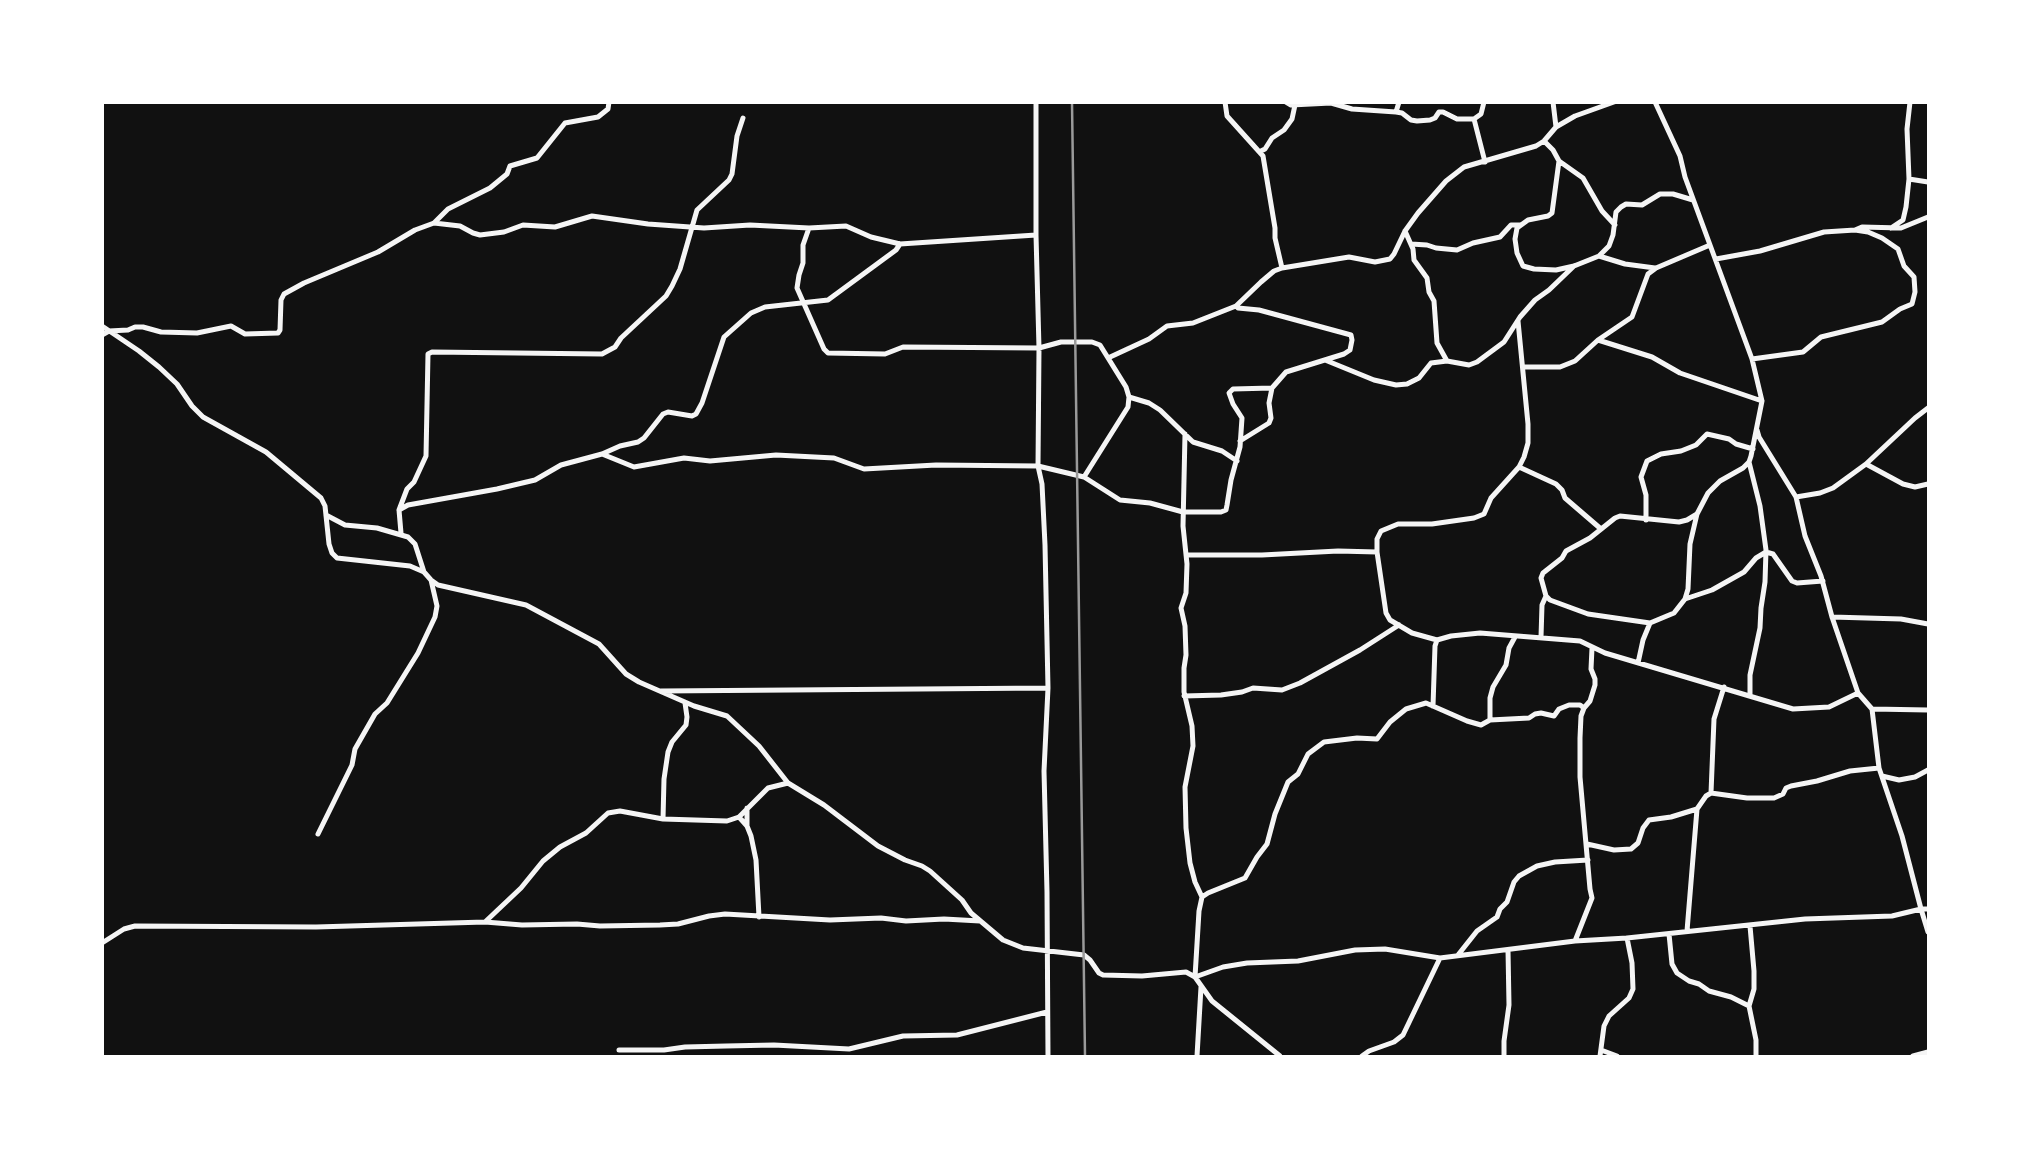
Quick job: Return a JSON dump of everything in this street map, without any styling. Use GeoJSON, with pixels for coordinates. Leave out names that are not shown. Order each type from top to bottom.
{"type":"FeatureCollection","features":[{"type":"Feature","properties":{"kind":"street"},"geometry":{"type":"LineString","coordinates":[[102,335],[110,331],[143,327],[161,332],[197,332],[232,326],[245,334],[278,333],[280,330],[281,300],[284,294],[304,283],[378,252],[415,230],[434,223],[448,210],[490,188],[507,174],[510,166],[537,158],[565,123],[598,117],[608,109],[610,102]]}},
{"type":"Feature","properties":{"kind":"street"},"geometry":{"type":"LineString","coordinates":[[1036,102],[1036,235],[1039,348],[1038,466],[1042,484],[1048,688],[1044,771],[1048,1056]]}},
{"type":"Feature","properties":{"kind":"street"},"geometry":{"type":"LineString","coordinates":[[1225,102],[1227,116],[1261,152],[1276,228],[1275,238],[1282,268]]}},
{"type":"Feature","properties":{"kind":"street"},"geometry":{"type":"LineString","coordinates":[[1286,102],[1295,105],[1331,103],[1352,109],[1396,112],[1417,121],[1435,118],[1439,112],[1443,112],[1456,119],[1474,119],[1481,114],[1484,102]]}},
{"type":"Feature","properties":{"kind":"street"},"geometry":{"type":"LineString","coordinates":[[1396,112],[1399,102]]}},
{"type":"Feature","properties":{"kind":"street"},"geometry":{"type":"LineString","coordinates":[[1553,102],[1556,127]]}},
{"type":"Feature","properties":{"kind":"street"},"geometry":{"type":"LineString","coordinates":[[1108,358],[1149,339],[1167,326],[1192,323],[1236,306],[1274,271],[1282,268],[1348,257],[1383,261],[1390,259],[1405,231],[1418,213],[1446,181],[1464,167],[1528,149],[1544,141],[1556,127],[1575,116],[1614,102]]}},
{"type":"Feature","properties":{"kind":"street"},"geometry":{"type":"LineString","coordinates":[[1655,102],[1680,156],[1693,200],[1752,359],[1762,401],[1753,449],[1749,462],[1743,468],[1720,481],[1708,493],[1697,514],[1690,544],[1688,589],[1685,599],[1674,614],[1650,623],[1588,614],[1550,600],[1546,596],[1540,578],[1543,573],[1562,558],[1566,551],[1590,538],[1610,521],[1620,516],[1679,522],[1697,514]]}},
{"type":"Feature","properties":{"kind":"street"},"geometry":{"type":"LineString","coordinates":[[1891,228],[1903,220],[1909,178],[1906,129],[1910,102]]}},
{"type":"Feature","properties":{"kind":"street"},"geometry":{"type":"LineString","coordinates":[[1261,152],[1272,138],[1284,130],[1292,119],[1295,105]]}},
{"type":"Feature","properties":{"kind":"street"},"geometry":{"type":"LineString","coordinates":[[401,534],[399,510],[403,498],[414,482],[426,456],[428,354],[432,352],[602,354],[615,347],[621,338],[666,296],[680,269],[691,226],[701,205],[729,180],[732,174],[737,136],[743,118]]}},
{"type":"Feature","properties":{"kind":"street"},"geometry":{"type":"LineString","coordinates":[[1474,119],[1485,162]]}},
{"type":"Feature","properties":{"kind":"street"},"geometry":{"type":"LineString","coordinates":[[1544,141],[1553,150],[1559,161],[1580,174],[1602,211],[1614,225]]}},
{"type":"Feature","properties":{"kind":"street"},"geometry":{"type":"LineString","coordinates":[[1559,161],[1552,213],[1548,216],[1528,220],[1517,228],[1515,240],[1517,253],[1523,266],[1534,269],[1556,270],[1574,266],[1599,256],[1609,246],[1616,212],[1621,206],[1626,204],[1642,205],[1660,194],[1673,194],[1693,200]]}},
{"type":"Feature","properties":{"kind":"street"},"geometry":{"type":"LineString","coordinates":[[1909,178],[1928,182]]}},
{"type":"Feature","properties":{"kind":"street"},"geometry":{"type":"LineString","coordinates":[[434,223],[460,226],[480,235],[504,232],[523,225],[555,227],[592,216],[648,224],[704,228],[750,225],[809,228],[846,226],[871,238],[900,244],[1036,235]]}},
{"type":"Feature","properties":{"kind":"street"},"geometry":{"type":"LineString","coordinates":[[1716,259],[1760,250],[1824,232],[1854,230],[1869,226],[1891,228],[1909,226],[1928,217]]}},
{"type":"Feature","properties":{"kind":"street"},"geometry":{"type":"LineString","coordinates":[[1411,244],[1457,250],[1473,243],[1500,237],[1512,225],[1520,225]]}},
{"type":"Feature","properties":{"kind":"street"},"geometry":{"type":"LineString","coordinates":[[809,228],[803,245],[803,263],[799,275],[798,288],[824,349],[828,352],[885,354],[903,347],[1039,348],[1061,342],[1096,343],[1108,358],[1126,387],[1129,396],[1128,407],[1084,477]]}},
{"type":"Feature","properties":{"kind":"street"},"geometry":{"type":"LineString","coordinates":[[1752,359],[1803,352],[1821,337],[1882,322],[1900,309],[1912,304],[1915,292],[1914,277],[1904,266],[1898,249],[1882,238],[1868,232],[1854,230]]}},
{"type":"Feature","properties":{"kind":"street"},"geometry":{"type":"LineString","coordinates":[[1405,231],[1411,244],[1414,260],[1427,278],[1434,301],[1436,343],[1447,361]]}},
{"type":"Feature","properties":{"kind":"street"},"geometry":{"type":"LineString","coordinates":[[399,510],[414,502],[498,489],[535,480],[561,466],[602,454],[620,446],[638,442],[644,438],[663,414],[668,412],[688,416],[696,414],[702,404],[724,337],[751,313],[765,307],[828,300],[896,250],[900,244]]}},
{"type":"Feature","properties":{"kind":"street"},"geometry":{"type":"LineString","coordinates":[[1522,367],[1560,367],[1575,361],[1598,340],[1632,317],[1648,274],[1656,268],[1710,245]]}},
{"type":"Feature","properties":{"kind":"street"},"geometry":{"type":"LineString","coordinates":[[1599,256],[1625,264],[1656,268]]}},
{"type":"Feature","properties":{"kind":"street"},"geometry":{"type":"LineString","coordinates":[[1325,360],[1374,380],[1396,385],[1408,384],[1419,378],[1431,363],[1447,361],[1469,365],[1477,362],[1504,342],[1535,300],[1549,290],[1574,266]]}},
{"type":"Feature","properties":{"kind":"street"},"geometry":{"type":"LineString","coordinates":[[1236,306],[1238,308],[1259,310],[1352,335],[1350,350],[1286,372],[1272,388],[1269,403],[1271,418],[1269,422],[1240,441]]}},
{"type":"Feature","properties":{"kind":"street"},"geometry":{"type":"LineString","coordinates":[[1518,321],[1528,424],[1528,443],[1524,457],[1519,467],[1492,498],[1484,514],[1474,518],[1432,524],[1398,524],[1380,531],[1377,539],[1377,552],[1386,613],[1390,620],[1412,633],[1437,640],[1451,636],[1480,633],[1580,641],[1605,653],[1793,709],[1830,707],[1858,693]]}},
{"type":"Feature","properties":{"kind":"street"},"geometry":{"type":"LineString","coordinates":[[102,326],[140,351],[159,367],[177,384],[192,406],[203,416],[266,452],[321,498],[325,506],[329,544],[332,553],[337,558],[397,564],[424,572]]}},
{"type":"Feature","properties":{"kind":"street"},"geometry":{"type":"LineString","coordinates":[[1598,340],[1652,357],[1673,370],[1762,401]]}},
{"type":"Feature","properties":{"kind":"street"},"geometry":{"type":"LineString","coordinates":[[602,454],[634,467],[684,458],[710,461],[776,455],[834,458],[864,469],[936,465],[1038,466],[1084,477],[1120,500],[1150,503],[1183,512],[1222,512],[1226,510],[1237,461],[1242,418],[1233,404],[1229,393],[1230,390],[1272,388]]}},
{"type":"Feature","properties":{"kind":"street"},"geometry":{"type":"LineString","coordinates":[[1129,396],[1154,406],[1193,442],[1222,451],[1237,461]]}},
{"type":"Feature","properties":{"kind":"street"},"geometry":{"type":"LineString","coordinates":[[1796,497],[1820,493],[1833,488],[1866,464],[1928,408]]}},
{"type":"Feature","properties":{"kind":"street"},"geometry":{"type":"LineString","coordinates":[[1757,430],[1759,437],[1796,497],[1805,536],[1823,581],[1832,617],[1858,693],[1872,709],[1879,768],[1902,836],[1920,909],[1928,932]]}},
{"type":"Feature","properties":{"kind":"street"},"geometry":{"type":"LineString","coordinates":[[1185,434],[1182,526],[1186,555],[1186,590],[1181,608],[1185,626],[1186,655],[1184,696],[1192,726],[1193,746],[1185,787],[1186,834],[1190,863],[1195,882],[1202,897]]}},
{"type":"Feature","properties":{"kind":"street"},"geometry":{"type":"LineString","coordinates":[[1646,520],[1646,495],[1641,477],[1647,461],[1661,454],[1681,451],[1696,445],[1707,434],[1730,438],[1740,446],[1753,449]]}},
{"type":"Feature","properties":{"kind":"street"},"geometry":{"type":"LineString","coordinates":[[1749,462],[1760,506],[1766,552],[1760,628],[1750,675],[1750,696]]}},
{"type":"Feature","properties":{"kind":"street"},"geometry":{"type":"LineString","coordinates":[[1866,464],[1903,484],[1915,488],[1928,484]]}},
{"type":"Feature","properties":{"kind":"street"},"geometry":{"type":"LineString","coordinates":[[1519,467],[1556,484],[1562,490],[1565,498],[1601,530]]}},
{"type":"Feature","properties":{"kind":"street"},"geometry":{"type":"LineString","coordinates":[[326,515],[345,525],[377,528],[408,537],[415,544],[424,572],[431,580],[438,584],[526,604],[599,644],[626,674],[685,703],[727,716],[759,746],[788,783],[824,805],[878,846],[930,871],[962,900],[971,913],[996,935],[1013,945],[1084,955],[1099,973],[1103,975],[1142,976],[1186,972],[1195,977],[1218,1007],[1280,1056]]}},
{"type":"Feature","properties":{"kind":"street"},"geometry":{"type":"LineString","coordinates":[[1186,555],[1262,555],[1338,551],[1377,552]]}},
{"type":"Feature","properties":{"kind":"street"},"geometry":{"type":"LineString","coordinates":[[1685,599],[1712,590],[1739,575],[1756,558],[1766,552],[1773,554],[1792,581],[1797,583],[1823,581]]}},
{"type":"Feature","properties":{"kind":"street"},"geometry":{"type":"LineString","coordinates":[[318,834],[352,765],[355,749],[375,714],[386,703],[418,653],[436,617],[437,606],[431,580]]}},
{"type":"Feature","properties":{"kind":"street"},"geometry":{"type":"LineString","coordinates":[[1541,637],[1542,605],[1546,596]]}},
{"type":"Feature","properties":{"kind":"street"},"geometry":{"type":"LineString","coordinates":[[1832,617],[1901,619],[1928,624]]}},
{"type":"Feature","properties":{"kind":"street"},"geometry":{"type":"LineString","coordinates":[[1638,663],[1643,640],[1650,623]]}},
{"type":"Feature","properties":{"kind":"street"},"geometry":{"type":"LineString","coordinates":[[1184,696],[1221,695],[1242,692],[1253,688],[1282,690],[1300,683],[1399,626]]}},
{"type":"Feature","properties":{"kind":"street"},"geometry":{"type":"LineString","coordinates":[[1490,720],[1490,698],[1493,687],[1506,665],[1509,648],[1515,637]]}},
{"type":"Feature","properties":{"kind":"street"},"geometry":{"type":"LineString","coordinates":[[1432,706],[1435,646],[1437,640]]}},
{"type":"Feature","properties":{"kind":"street"},"geometry":{"type":"LineString","coordinates":[[1575,941],[1592,901],[1580,760],[1580,726],[1584,708],[1590,701],[1595,685],[1591,669],[1592,648]]}},
{"type":"Feature","properties":{"kind":"street"},"geometry":{"type":"LineString","coordinates":[[1592,659],[1605,653]]}},
{"type":"Feature","properties":{"kind":"street"},"geometry":{"type":"LineString","coordinates":[[658,691],[1048,688]]}},
{"type":"Feature","properties":{"kind":"street"},"geometry":{"type":"LineString","coordinates":[[1687,931],[1697,809],[1701,802],[1711,793],[1714,719],[1724,688]]}},
{"type":"Feature","properties":{"kind":"street"},"geometry":{"type":"LineString","coordinates":[[663,819],[664,779],[668,752],[672,742],[686,725],[685,703]]}},
{"type":"Feature","properties":{"kind":"street"},"geometry":{"type":"LineString","coordinates":[[1195,977],[1198,911],[1202,897],[1245,878],[1267,844],[1282,792],[1288,782],[1298,774],[1308,754],[1324,742],[1357,738],[1377,739],[1390,722],[1406,709],[1426,703],[1477,725],[1490,720],[1529,718],[1541,713],[1554,716],[1559,710],[1569,705],[1580,705],[1584,708]]}},
{"type":"Feature","properties":{"kind":"street"},"geometry":{"type":"LineString","coordinates":[[1872,709],[1928,710]]}},
{"type":"Feature","properties":{"kind":"street"},"geometry":{"type":"LineString","coordinates":[[1711,793],[1766,799],[1782,794],[1786,788],[1791,786],[1850,771],[1879,768]]}},
{"type":"Feature","properties":{"kind":"street"},"geometry":{"type":"LineString","coordinates":[[1882,776],[1899,780],[1916,777],[1928,770]]}},
{"type":"Feature","properties":{"kind":"street"},"geometry":{"type":"LineString","coordinates":[[485,922],[522,888],[543,861],[560,847],[586,833],[608,813],[620,811],[663,819],[718,822],[739,817],[768,788],[788,783]]}},
{"type":"Feature","properties":{"kind":"street"},"geometry":{"type":"LineString","coordinates":[[747,808],[747,826]]}},
{"type":"Feature","properties":{"kind":"street"},"geometry":{"type":"LineString","coordinates":[[1587,844],[1614,850],[1631,849],[1638,843],[1643,828],[1649,820],[1671,817],[1697,809]]}},
{"type":"Feature","properties":{"kind":"street"},"geometry":{"type":"LineString","coordinates":[[739,817],[747,826],[752,836],[756,860],[759,917]]}},
{"type":"Feature","properties":{"kind":"street"},"geometry":{"type":"LineString","coordinates":[[1458,955],[1477,931],[1497,917],[1500,909],[1507,902],[1514,882],[1519,876],[1538,866],[1555,862],[1588,860]]}},
{"type":"Feature","properties":{"kind":"street"},"geometry":{"type":"LineString","coordinates":[[1195,977],[1224,967],[1247,963],[1298,961],[1355,950],[1385,949],[1440,958],[1575,941],[1669,934],[1805,919],[1892,916],[1920,909],[1928,909]]}},
{"type":"Feature","properties":{"kind":"street"},"geometry":{"type":"LineString","coordinates":[[102,943],[124,929],[135,926],[316,926],[485,922],[522,925],[660,926],[725,914],[830,920],[881,918],[906,921],[944,919],[980,921]]}},
{"type":"Feature","properties":{"kind":"street"},"geometry":{"type":"LineString","coordinates":[[1750,926],[1754,989],[1749,1006],[1756,1040],[1756,1056]]}},
{"type":"Feature","properties":{"kind":"street"},"geometry":{"type":"LineString","coordinates":[[1669,934],[1672,964],[1677,973],[1688,981],[1699,984],[1709,991],[1731,997],[1749,1006]]}},
{"type":"Feature","properties":{"kind":"street"},"geometry":{"type":"LineString","coordinates":[[1600,1056],[1604,1026],[1609,1016],[1629,998],[1633,989],[1632,963],[1627,938]]}},
{"type":"Feature","properties":{"kind":"street"},"geometry":{"type":"LineString","coordinates":[[1504,1056],[1509,1005],[1508,950]]}},
{"type":"Feature","properties":{"kind":"street"},"geometry":{"type":"LineString","coordinates":[[1362,1056],[1369,1051],[1394,1042],[1403,1035],[1440,958]]}},
{"type":"Feature","properties":{"kind":"street"},"geometry":{"type":"LineString","coordinates":[[1197,1056],[1201,986]]}},
{"type":"Feature","properties":{"kind":"street"},"geometry":{"type":"LineString","coordinates":[[619,1050],[664,1050],[686,1046],[849,1049],[902,1036],[957,1035],[1047,1012]]}},
{"type":"Feature","properties":{"kind":"street"},"geometry":{"type":"LineString","coordinates":[[1601,1050],[1617,1056]]}},
{"type":"Feature","properties":{"kind":"street"},"geometry":{"type":"LineString","coordinates":[[1913,1056],[1928,1052]]}},
{"type":"Feature","properties":{"kind":"railway"},"geometry":{"type":"LineString","coordinates":[[1072,102],[1085,1056]]}}]}
